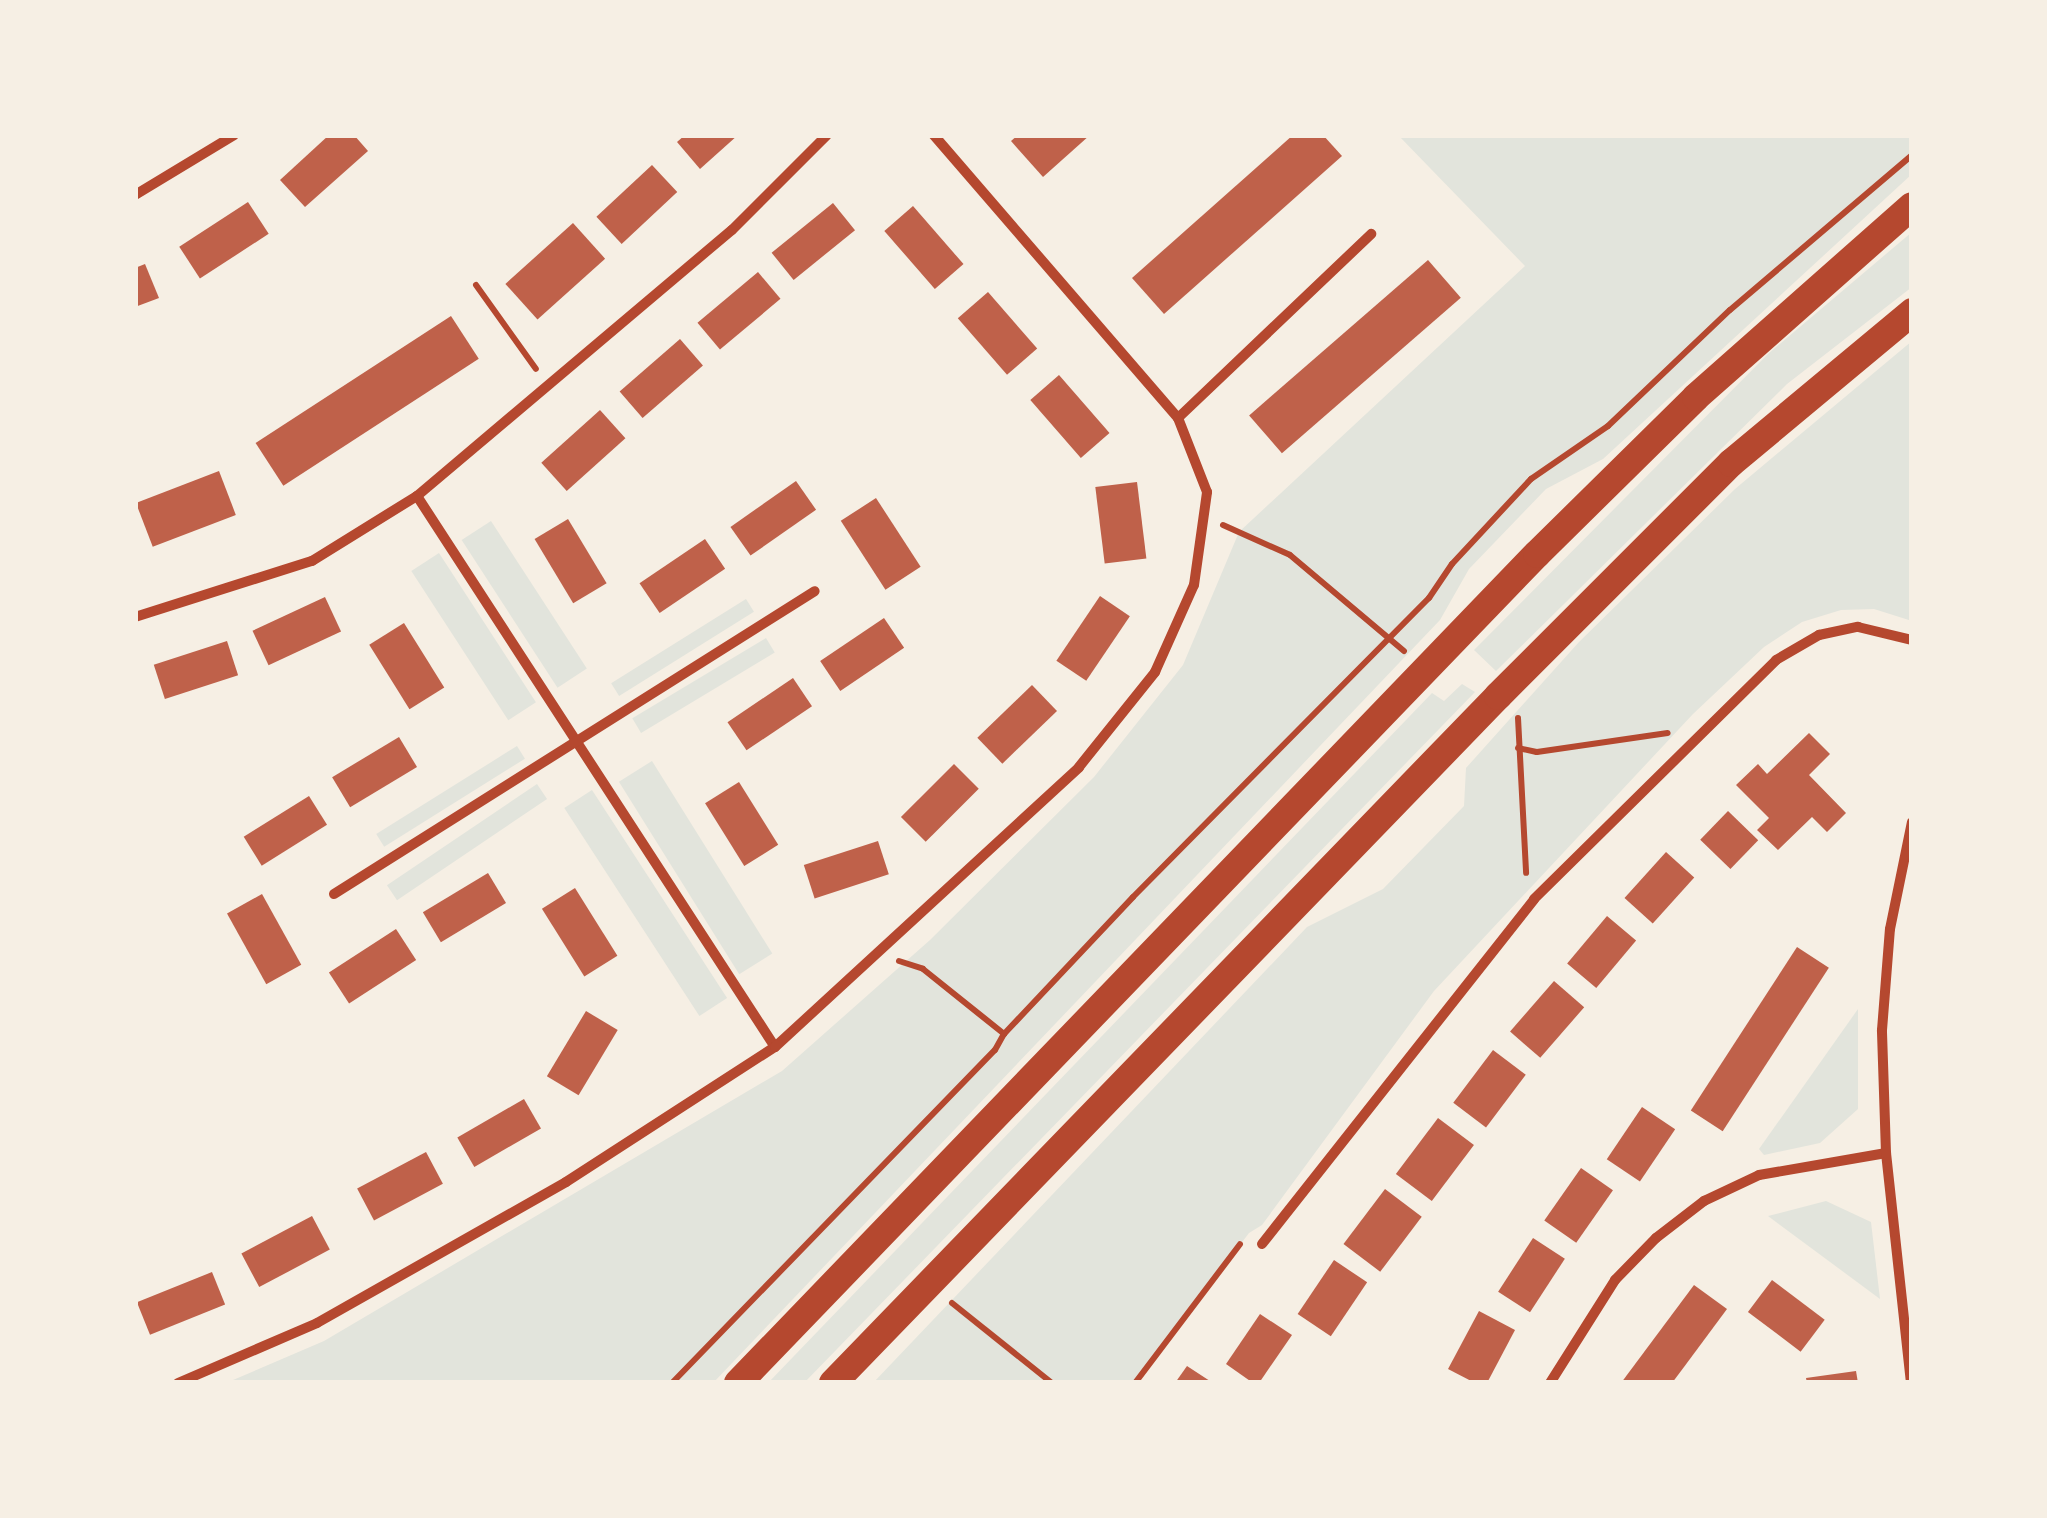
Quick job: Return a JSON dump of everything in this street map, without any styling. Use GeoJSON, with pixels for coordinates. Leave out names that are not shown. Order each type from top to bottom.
{"type":"FeatureCollection","features":[{"type":"Feature","properties":{"kind":"highway"},"geometry":{"type":"LineString","coordinates":[[738,1383],[1537,554],[1696,397],[1912,206]]}},
{"type":"Feature","properties":{"kind":"highway"},"geometry":{"type":"LineString","coordinates":[[833,1383],[1484,710],[1731,463],[1912,312]]}},
{"type":"Feature","properties":{"kind":"street"},"geometry":{"type":"LineString","coordinates":[[135,195],[234,135]]}},
{"type":"Feature","properties":{"kind":"street"},"geometry":{"type":"LineString","coordinates":[[135,617],[312,561],[417,496],[732,230],[827,135]]}},
{"type":"Feature","properties":{"kind":"street"},"geometry":{"type":"LineString","coordinates":[[178,1383],[334,1314],[566,1182],[776,1047],[1078,767],[1155,672],[1194,585],[1207,492],[1178,418],[943,138]]}},
{"type":"Feature","properties":{"kind":"street"},"geometry":{"type":"LineString","coordinates":[[1178,418],[1371,234]]}},
{"type":"Feature","properties":{"kind":"street"},"geometry":{"type":"LineString","coordinates":[[417,496],[776,1047]]}},
{"type":"Feature","properties":{"kind":"street"},"geometry":{"type":"LineString","coordinates":[[334,894],[815,592]]}},
{"type":"Feature","properties":{"kind":"street"},"geometry":{"type":"LineString","coordinates":[[1262,1244],[1534,898],[1783,654],[1820,635],[1858,626],[1912,640]]}},
{"type":"Feature","properties":{"kind":"street"},"geometry":{"type":"LineString","coordinates":[[1911,1383],[1886,1153],[1883,1015],[1890,930],[1912,822]]}},
{"type":"Feature","properties":{"kind":"street"},"geometry":{"type":"LineString","coordinates":[[1550,1383],[1615,1280],[1656,1238],[1704,1201],[1759,1175],[1886,1153]]}},
{"type":"Feature","properties":{"kind":"path"},"geometry":{"type":"LineString","coordinates":[[672,1383],[1389,638],[1531,479],[1608,426],[1730,310],[1912,156]]}},
{"type":"Feature","properties":{"kind":"path"},"geometry":{"type":"LineString","coordinates":[[476,285],[549,388]]}},
{"type":"Feature","properties":{"kind":"path"},"geometry":{"type":"LineString","coordinates":[[1203,516],[1290,555],[1389,638]]}},
{"type":"Feature","properties":{"kind":"path"},"geometry":{"type":"LineString","coordinates":[[1534,898],[1517,884],[1529,870],[1518,748],[1537,752],[1704,730]]}},
{"type":"Feature","properties":{"kind":"path"},"geometry":{"type":"LineString","coordinates":[[879,954],[923,969],[1004,1034]]}},
{"type":"Feature","properties":{"kind":"path"},"geometry":{"type":"LineString","coordinates":[[1135,1383],[1249,1233],[1262,1244]]}},
{"type":"Feature","properties":{"kind":"path"},"geometry":{"type":"LineString","coordinates":[[928,1284],[1052,1383]]}},
{"type":"Feature","properties":{"kind":"shaded area"},"geometry":{"type":"Polygon","coordinates":[[[1398,135],[1912,135],[1912,174],[1603,459],[1546,489],[1469,569],[1440,620],[713,1383],[226,1383],[324,1341],[782,1071],[930,940],[1094,777],[1183,665],[1239,532],[1525,266],[1398,135]]]}},
{"type":"Feature","properties":{"kind":"shaded area"},"geometry":{"type":"Polygon","coordinates":[[[1912,232],[1912,287],[1787,384],[1496,671],[1474,650],[1769,353],[1912,232]]]}},
{"type":"Feature","properties":{"kind":"shaded area"},"geometry":{"type":"Polygon","coordinates":[[[1912,341],[1912,621],[1874,609],[1841,610],[1802,622],[1764,647],[1693,714],[1434,991],[1262,1225],[1249,1233],[1135,1383],[873,1383],[1307,927],[1383,889],[1464,806],[1466,768],[1579,642],[1735,489],[1912,341]]]}},
{"type":"Feature","properties":{"kind":"shaded area"},"geometry":{"type":"Polygon","coordinates":[[[491,521],[587,669],[558,688],[462,540],[491,521]]]}},
{"type":"Feature","properties":{"kind":"shaded area"},"geometry":{"type":"Polygon","coordinates":[[[439,553],[536,702],[508,720],[411,571],[439,553]]]}},
{"type":"Feature","properties":{"kind":"shaded area"},"geometry":{"type":"Polygon","coordinates":[[[746,599],[754,612],[619,696],[611,683],[746,599]]]}},
{"type":"Feature","properties":{"kind":"shaded area"},"geometry":{"type":"Polygon","coordinates":[[[766,638],[775,653],[641,733],[632,718],[766,638]]]}},
{"type":"Feature","properties":{"kind":"shaded area"},"geometry":{"type":"Polygon","coordinates":[[[1462,684],[1475,692],[804,1383],[768,1383],[1432,693],[1444,701],[1462,684]]]}},
{"type":"Feature","properties":{"kind":"shaded area"},"geometry":{"type":"Polygon","coordinates":[[[517,746],[525,759],[384,847],[376,834],[517,746]]]}},
{"type":"Feature","properties":{"kind":"shaded area"},"geometry":{"type":"Polygon","coordinates":[[[652,761],[772,954],[739,974],[619,782],[652,761]]]}},
{"type":"Feature","properties":{"kind":"shaded area"},"geometry":{"type":"Polygon","coordinates":[[[537,784],[547,799],[397,900],[387,885],[537,784]]]}},
{"type":"Feature","properties":{"kind":"shaded area"},"geometry":{"type":"Polygon","coordinates":[[[592,790],[727,998],[699,1016],[564,808],[592,790]]]}},
{"type":"Feature","properties":{"kind":"shaded area"},"geometry":{"type":"Polygon","coordinates":[[[1858,1009],[1858,1109],[1820,1143],[1764,1155],[1759,1149],[1858,1009]]]}},
{"type":"Feature","properties":{"kind":"shaded area"},"geometry":{"type":"Polygon","coordinates":[[[1826,1201],[1871,1222],[1880,1299],[1768,1216],[1826,1201]]]}},
{"type":"Feature","properties":{"kind":"building"},"geometry":{"type":"Polygon","coordinates":[[[329,135],[354,135],[368,151],[305,207],[280,180],[329,135]]]}},
{"type":"Feature","properties":{"kind":"building"},"geometry":{"type":"Polygon","coordinates":[[[685,135],[738,135],[700,169],[677,142],[685,135]]]}},
{"type":"Feature","properties":{"kind":"building"},"geometry":{"type":"Polygon","coordinates":[[[1018,135],[1090,135],[1043,177],[1011,141],[1018,135]]]}},
{"type":"Feature","properties":{"kind":"building"},"geometry":{"type":"Polygon","coordinates":[[[1293,135],[1323,135],[1342,156],[1164,314],[1132,278],[1293,135]]]}},
{"type":"Feature","properties":{"kind":"building"},"geometry":{"type":"Polygon","coordinates":[[[652,165],[677,192],[622,244],[596,217],[652,165]]]}},
{"type":"Feature","properties":{"kind":"building"},"geometry":{"type":"Polygon","coordinates":[[[248,202],[269,234],[200,279],[179,247],[248,202]]]}},
{"type":"Feature","properties":{"kind":"building"},"geometry":{"type":"Polygon","coordinates":[[[833,203],[855,230],[794,280],[772,253],[833,203]]]}},
{"type":"Feature","properties":{"kind":"building"},"geometry":{"type":"Polygon","coordinates":[[[913,206],[964,264],[935,289],[884,231],[913,206]]]}},
{"type":"Feature","properties":{"kind":"building"},"geometry":{"type":"Polygon","coordinates":[[[573,223],[605,259],[537,320],[505,284],[573,223]]]}},
{"type":"Feature","properties":{"kind":"building"},"geometry":{"type":"Polygon","coordinates":[[[1428,260],[1461,298],[1282,453],[1249,415],[1428,260]]]}},
{"type":"Feature","properties":{"kind":"building"},"geometry":{"type":"Polygon","coordinates":[[[145,264],[159,298],[135,307],[135,268],[145,264]]]}},
{"type":"Feature","properties":{"kind":"building"},"geometry":{"type":"Polygon","coordinates":[[[758,272],[780,299],[720,350],[697,323],[758,272]]]}},
{"type":"Feature","properties":{"kind":"building"},"geometry":{"type":"Polygon","coordinates":[[[988,292],[1037,349],[1007,375],[958,318],[988,292]]]}},
{"type":"Feature","properties":{"kind":"building"},"geometry":{"type":"Polygon","coordinates":[[[451,316],[479,359],[283,486],[256,443],[451,316]]]}},
{"type":"Feature","properties":{"kind":"building"},"geometry":{"type":"Polygon","coordinates":[[[680,339],[703,365],[643,418],[620,391],[680,339]]]}},
{"type":"Feature","properties":{"kind":"building"},"geometry":{"type":"Polygon","coordinates":[[[1059,375],[1110,433],[1081,458],[1030,400],[1059,375]]]}},
{"type":"Feature","properties":{"kind":"building"},"geometry":{"type":"Polygon","coordinates":[[[600,410],[625,438],[567,491],[541,463],[600,410]]]}},
{"type":"Feature","properties":{"kind":"building"},"geometry":{"type":"Polygon","coordinates":[[[219,471],[236,515],[153,547],[136,503],[219,471]]]}},
{"type":"Feature","properties":{"kind":"building"},"geometry":{"type":"Polygon","coordinates":[[[796,481],[816,510],[751,556],[730,527],[796,481]]]}},
{"type":"Feature","properties":{"kind":"building"},"geometry":{"type":"Polygon","coordinates":[[[1137,482],[1146,558],[1105,564],[1095,487],[1137,482]]]}},
{"type":"Feature","properties":{"kind":"building"},"geometry":{"type":"Polygon","coordinates":[[[876,498],[921,567],[885,590],[841,521],[876,498]]]}},
{"type":"Feature","properties":{"kind":"building"},"geometry":{"type":"Polygon","coordinates":[[[568,519],[607,583],[573,603],[535,539],[568,519]]]}},
{"type":"Feature","properties":{"kind":"building"},"geometry":{"type":"Polygon","coordinates":[[[705,539],[725,569],[660,613],[640,583],[705,539]]]}},
{"type":"Feature","properties":{"kind":"building"},"geometry":{"type":"Polygon","coordinates":[[[1100,596],[1130,616],[1086,681],[1056,661],[1100,596]]]}},
{"type":"Feature","properties":{"kind":"building"},"geometry":{"type":"Polygon","coordinates":[[[325,597],[341,631],[269,665],[252,631],[325,597]]]}},
{"type":"Feature","properties":{"kind":"building"},"geometry":{"type":"Polygon","coordinates":[[[884,618],[904,648],[840,691],[820,661],[884,618]]]}},
{"type":"Feature","properties":{"kind":"building"},"geometry":{"type":"Polygon","coordinates":[[[404,623],[444,687],[410,709],[369,645],[404,623]]]}},
{"type":"Feature","properties":{"kind":"building"},"geometry":{"type":"Polygon","coordinates":[[[227,641],[238,675],[165,699],[154,665],[227,641]]]}},
{"type":"Feature","properties":{"kind":"building"},"geometry":{"type":"Polygon","coordinates":[[[793,678],[812,706],[747,750],[728,722],[793,678]]]}},
{"type":"Feature","properties":{"kind":"building"},"geometry":{"type":"Polygon","coordinates":[[[1032,685],[1057,711],[1002,764],[977,738],[1032,685]]]}},
{"type":"Feature","properties":{"kind":"building"},"geometry":{"type":"Polygon","coordinates":[[[1809,733],[1830,754],[1809,775],[1846,813],[1827,832],[1812,817],[1778,850],[1757,830],[1769,818],[1736,785],[1758,764],[1767,774],[1809,733]]]}},
{"type":"Feature","properties":{"kind":"building"},"geometry":{"type":"Polygon","coordinates":[[[399,737],[417,767],[350,807],[332,777],[399,737]]]}},
{"type":"Feature","properties":{"kind":"building"},"geometry":{"type":"Polygon","coordinates":[[[954,764],[979,789],[926,842],[901,817],[954,764]]]}},
{"type":"Feature","properties":{"kind":"building"},"geometry":{"type":"Polygon","coordinates":[[[739,782],[778,845],[744,866],[705,803],[739,782]]]}},
{"type":"Feature","properties":{"kind":"building"},"geometry":{"type":"Polygon","coordinates":[[[309,796],[327,825],[262,866],[244,837],[309,796]]]}},
{"type":"Feature","properties":{"kind":"building"},"geometry":{"type":"Polygon","coordinates":[[[1728,811],[1758,840],[1730,869],[1700,840],[1728,811]]]}},
{"type":"Feature","properties":{"kind":"building"},"geometry":{"type":"Polygon","coordinates":[[[878,841],[889,874],[815,898],[804,865],[878,841]]]}},
{"type":"Feature","properties":{"kind":"building"},"geometry":{"type":"Polygon","coordinates":[[[1666,852],[1694,877],[1653,924],[1625,898],[1666,852]]]}},
{"type":"Feature","properties":{"kind":"building"},"geometry":{"type":"Polygon","coordinates":[[[488,873],[506,903],[441,942],[423,912],[488,873]]]}},
{"type":"Feature","properties":{"kind":"building"},"geometry":{"type":"Polygon","coordinates":[[[575,888],[617,956],[584,977],[542,909],[575,888]]]}},
{"type":"Feature","properties":{"kind":"building"},"geometry":{"type":"Polygon","coordinates":[[[262,894],[301,965],[266,984],[227,913],[262,894]]]}},
{"type":"Feature","properties":{"kind":"building"},"geometry":{"type":"Polygon","coordinates":[[[1607,916],[1636,940],[1596,988],[1567,963],[1607,916]]]}},
{"type":"Feature","properties":{"kind":"building"},"geometry":{"type":"Polygon","coordinates":[[[396,929],[416,960],[349,1004],[329,973],[396,929]]]}},
{"type":"Feature","properties":{"kind":"building"},"geometry":{"type":"Polygon","coordinates":[[[1797,947],[1829,968],[1723,1131],[1691,1111],[1797,947]]]}},
{"type":"Feature","properties":{"kind":"building"},"geometry":{"type":"Polygon","coordinates":[[[1554,981],[1584,1007],[1540,1058],[1510,1032],[1554,981]]]}},
{"type":"Feature","properties":{"kind":"building"},"geometry":{"type":"Polygon","coordinates":[[[586,1011],[618,1030],[579,1095],[547,1076],[586,1011]]]}},
{"type":"Feature","properties":{"kind":"building"},"geometry":{"type":"Polygon","coordinates":[[[1493,1050],[1526,1075],[1486,1127],[1453,1103],[1493,1050]]]}},
{"type":"Feature","properties":{"kind":"building"},"geometry":{"type":"Polygon","coordinates":[[[524,1099],[541,1128],[474,1167],[457,1138],[524,1099]]]}},
{"type":"Feature","properties":{"kind":"building"},"geometry":{"type":"Polygon","coordinates":[[[1642,1107],[1675,1129],[1640,1182],[1607,1159],[1642,1107]]]}},
{"type":"Feature","properties":{"kind":"building"},"geometry":{"type":"Polygon","coordinates":[[[1438,1118],[1474,1145],[1432,1201],[1396,1174],[1438,1118]]]}},
{"type":"Feature","properties":{"kind":"building"},"geometry":{"type":"Polygon","coordinates":[[[426,1152],[443,1184],[374,1220],[357,1189],[426,1152]]]}},
{"type":"Feature","properties":{"kind":"building"},"geometry":{"type":"Polygon","coordinates":[[[1581,1168],[1613,1190],[1576,1243],[1544,1220],[1581,1168]]]}},
{"type":"Feature","properties":{"kind":"building"},"geometry":{"type":"Polygon","coordinates":[[[1385,1189],[1422,1217],[1380,1272],[1343,1244],[1385,1189]]]}},
{"type":"Feature","properties":{"kind":"building"},"geometry":{"type":"Polygon","coordinates":[[[312,1216],[330,1250],[259,1287],[241,1254],[312,1216]]]}},
{"type":"Feature","properties":{"kind":"building"},"geometry":{"type":"Polygon","coordinates":[[[1533,1238],[1565,1259],[1530,1312],[1498,1292],[1533,1238]]]}},
{"type":"Feature","properties":{"kind":"building"},"geometry":{"type":"Polygon","coordinates":[[[1334,1260],[1367,1282],[1331,1336],[1298,1314],[1334,1260]]]}},
{"type":"Feature","properties":{"kind":"building"},"geometry":{"type":"Polygon","coordinates":[[[212,1272],[225,1304],[150,1335],[137,1302],[212,1272]]]}},
{"type":"Feature","properties":{"kind":"building"},"geometry":{"type":"Polygon","coordinates":[[[1772,1280],[1825,1320],[1801,1352],[1748,1312],[1772,1280]]]}},
{"type":"Feature","properties":{"kind":"building"},"geometry":{"type":"Polygon","coordinates":[[[1694,1285],[1727,1309],[1684,1367],[1672,1383],[1621,1383],[1694,1285]]]}},
{"type":"Feature","properties":{"kind":"building"},"geometry":{"type":"Polygon","coordinates":[[[1479,1311],[1515,1330],[1487,1383],[1475,1383],[1448,1369],[1479,1311]]]}},
{"type":"Feature","properties":{"kind":"building"},"geometry":{"type":"Polygon","coordinates":[[[1260,1314],[1292,1335],[1259,1383],[1253,1383],[1226,1364],[1260,1314]]]}},
{"type":"Feature","properties":{"kind":"building"},"geometry":{"type":"Polygon","coordinates":[[[1187,1366],[1213,1383],[1175,1383],[1187,1366]]]}},
{"type":"Feature","properties":{"kind":"building"},"geometry":{"type":"Polygon","coordinates":[[[1856,1371],[1858,1383],[1807,1383],[1806,1378],[1856,1371]]]}}]}
